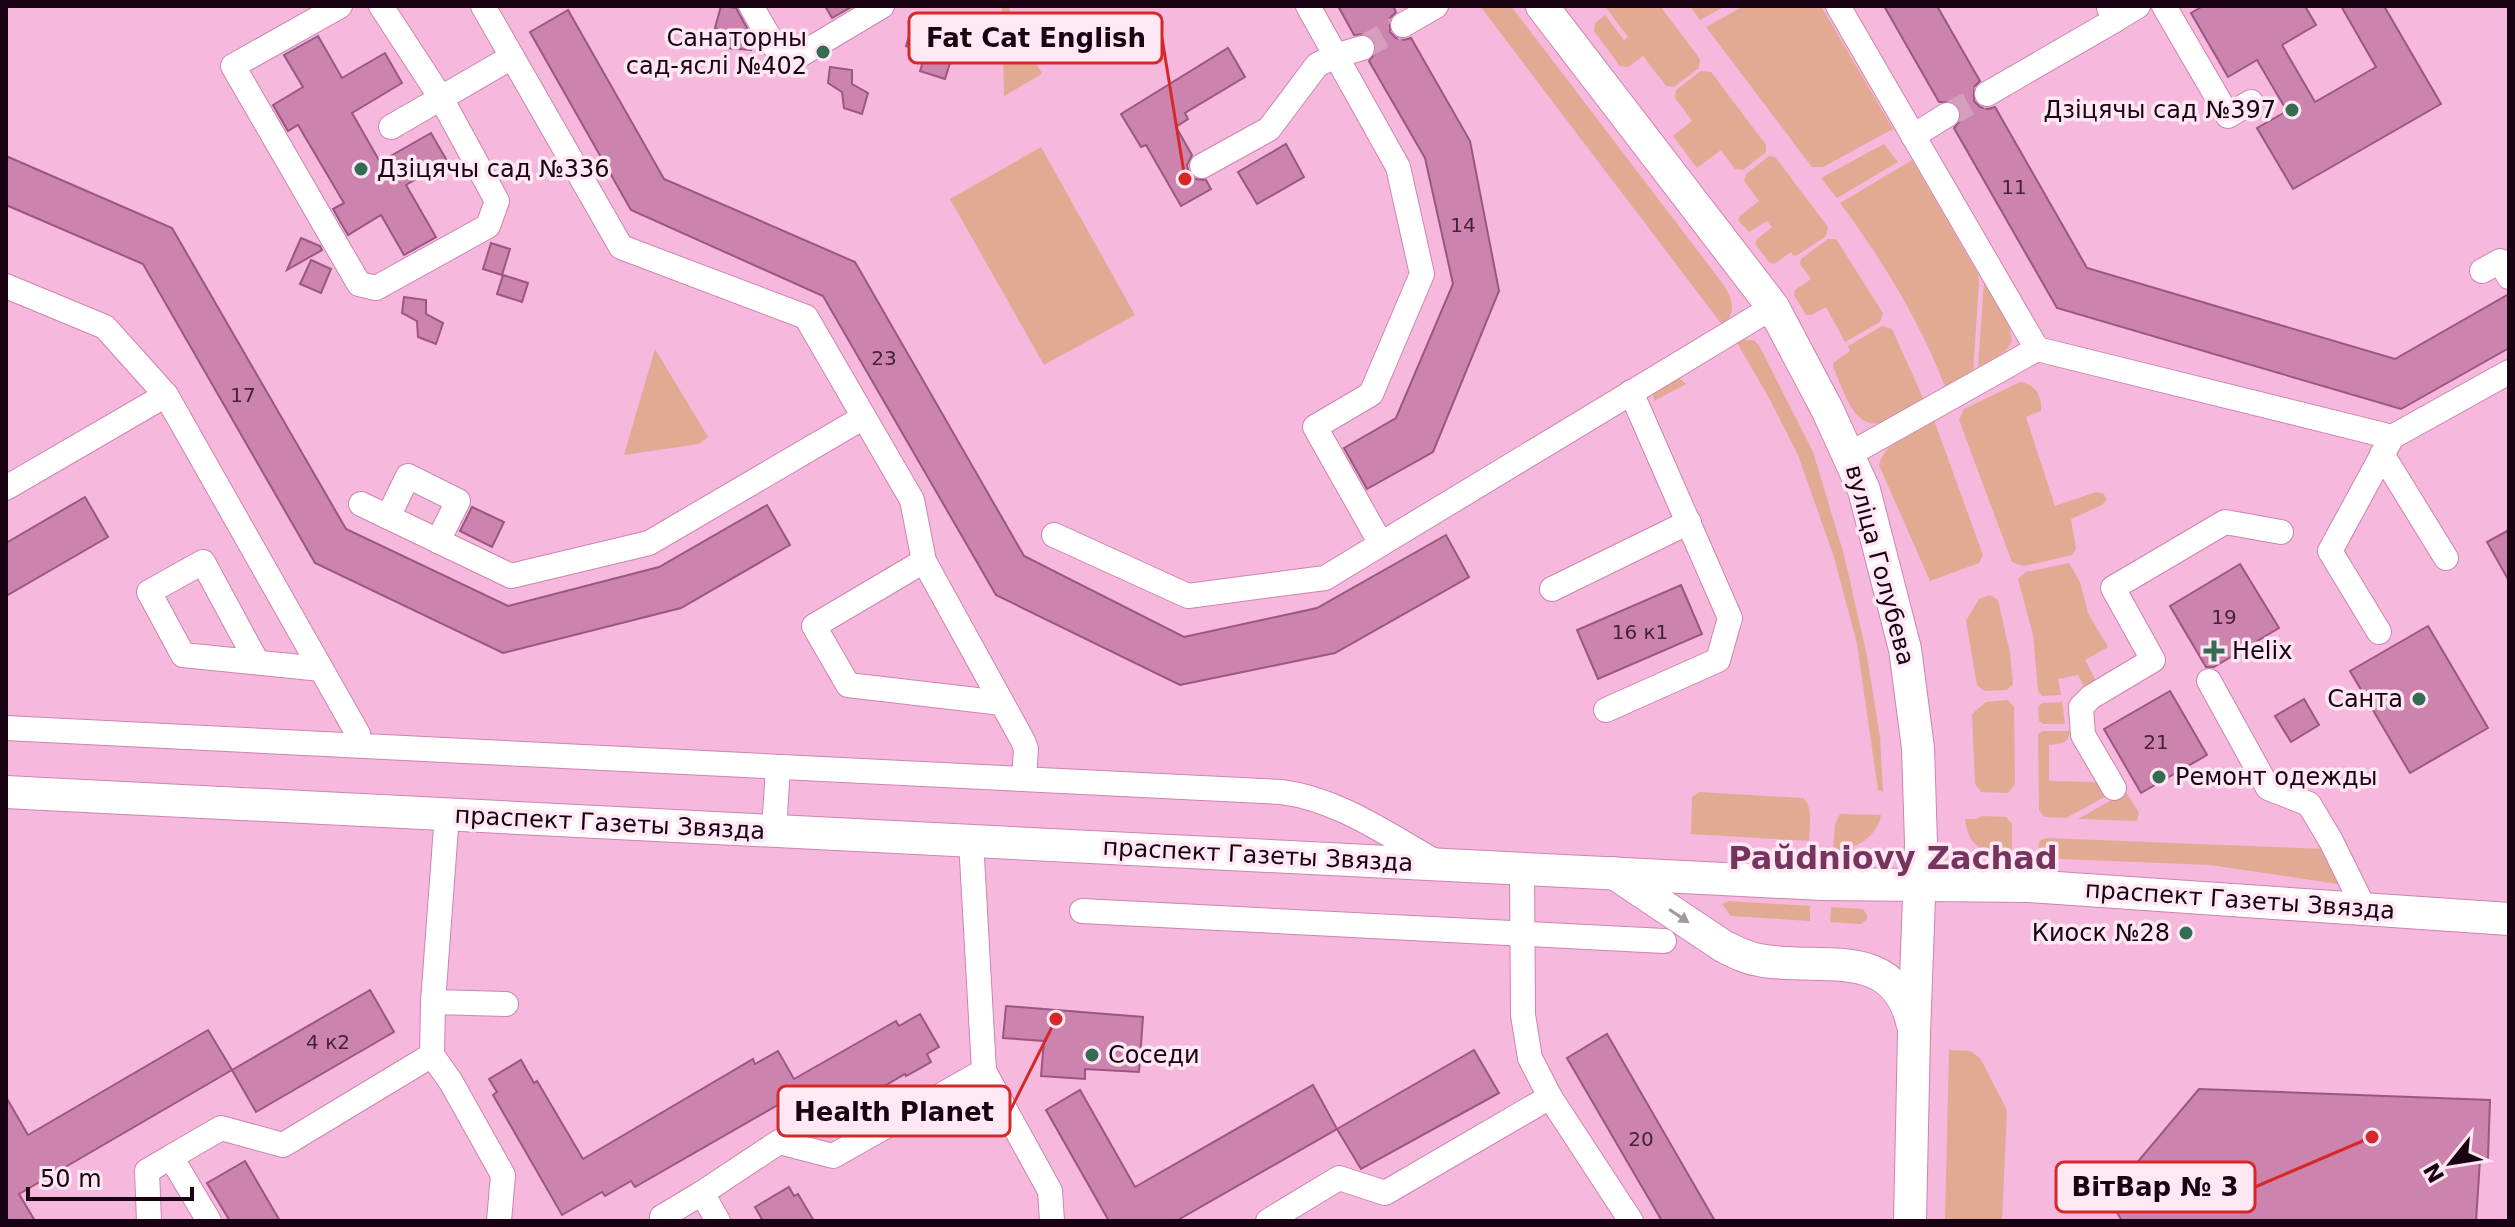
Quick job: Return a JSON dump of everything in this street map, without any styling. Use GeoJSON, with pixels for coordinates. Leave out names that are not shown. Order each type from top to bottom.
{"type":"FeatureCollection","features":[{"type":"Feature","properties":{"kind":"main road","name":"вуліца Голубева"},"geometry":{"type":"LineString","coordinates":[[1542,6],[1773,307],[1850,454],[1864,490],[1905,649],[1918,748],[1920,883],[1910,1221]]}},
{"type":"Feature","properties":{"kind":"main road","name":"праспект Газеты Звязда"},"geometry":{"type":"LineString","coordinates":[[6,792],[1822,884],[2028,886],[2509,919]]}},
{"type":"Feature","properties":{"kind":"main road"},"geometry":{"type":"LineString","coordinates":[[1614,873],[1741,955],[1760,960],[1845,965],[1882,975],[1904,999],[1914,1034]]}},
{"type":"Feature","properties":{"kind":"lane"},"geometry":{"type":"LineString","coordinates":[[340,6],[233,66],[359,284],[376,288],[488,226],[497,201],[441,98],[381,6]]}},
{"type":"Feature","properties":{"kind":"lane"},"geometry":{"type":"LineString","coordinates":[[483,6],[621,247],[806,317],[912,500],[924,561],[1026,749],[1032,780]]}},
{"type":"Feature","properties":{"kind":"lane"},"geometry":{"type":"LineString","coordinates":[[751,6],[785,64],[882,6]]}},
{"type":"Feature","properties":{"kind":"lane"},"geometry":{"type":"LineString","coordinates":[[1308,6],[1398,167],[1422,274],[1371,394],[1315,427],[1381,544]]}},
{"type":"Feature","properties":{"kind":"lane"},"geometry":{"type":"LineString","coordinates":[[1403,25],[1436,6]]}},
{"type":"Feature","properties":{"kind":"lane"},"geometry":{"type":"LineString","coordinates":[[1838,6],[2037,349],[2387,445],[2446,558]]}},
{"type":"Feature","properties":{"kind":"lane"},"geometry":{"type":"LineString","coordinates":[[1987,94],[2112,13],[2138,6]]}},
{"type":"Feature","properties":{"kind":"lane"},"geometry":{"type":"LineString","coordinates":[[2164,6],[2228,116],[2251,102]]}},
{"type":"Feature","properties":{"kind":"lane"},"geometry":{"type":"LineString","coordinates":[[1202,166],[1269,129],[1317,65],[1362,48]]}},
{"type":"Feature","properties":{"kind":"lane"},"geometry":{"type":"LineString","coordinates":[[391,127],[512,57]]}},
{"type":"Feature","properties":{"kind":"lane"},"geometry":{"type":"LineString","coordinates":[[1913,136],[1947,115]]}},
{"type":"Feature","properties":{"kind":"lane"},"geometry":{"type":"LineString","coordinates":[[2482,271],[2500,261],[2509,277]]}},
{"type":"Feature","properties":{"kind":"lane"},"geometry":{"type":"LineString","coordinates":[[6,286],[105,327],[166,395],[358,734],[357,745]]}},
{"type":"Feature","properties":{"kind":"lane"},"geometry":{"type":"LineString","coordinates":[[1054,535],[1188,596],[1325,578],[1773,307]]}},
{"type":"Feature","properties":{"kind":"lane"},"geometry":{"type":"LineString","coordinates":[[1850,454],[2037,349]]}},
{"type":"Feature","properties":{"kind":"lane"},"geometry":{"type":"LineString","coordinates":[[2379,632],[2330,551],[2387,445],[2509,372]]}},
{"type":"Feature","properties":{"kind":"lane"},"geometry":{"type":"LineString","coordinates":[[1606,710],[1718,660],[1730,618],[1631,392]]}},
{"type":"Feature","properties":{"kind":"lane"},"geometry":{"type":"LineString","coordinates":[[6,488],[166,395]]}},
{"type":"Feature","properties":{"kind":"lane"},"geometry":{"type":"LineString","coordinates":[[361,504],[511,576],[649,543],[864,417]]}},
{"type":"Feature","properties":{"kind":"lane"},"geometry":{"type":"LineString","coordinates":[[388,517],[408,476],[458,501],[438,541]]}},
{"type":"Feature","properties":{"kind":"lane"},"geometry":{"type":"LineString","coordinates":[[1552,589],[1689,522]]}},
{"type":"Feature","properties":{"kind":"lane"},"geometry":{"type":"LineString","coordinates":[[2114,788],[2083,735],[2079,712],[2091,697],[2153,660],[2113,588],[2225,522],[2281,532]]}},
{"type":"Feature","properties":{"kind":"lane"},"geometry":{"type":"LineString","coordinates":[[924,561],[814,626],[848,685],[1002,703]]}},
{"type":"Feature","properties":{"kind":"lane"},"geometry":{"type":"LineString","coordinates":[[257,662],[203,562],[149,592],[183,655],[321,669]]}},
{"type":"Feature","properties":{"kind":"lane"},"geometry":{"type":"LineString","coordinates":[[2209,681],[2268,788],[2309,804],[2364,908]]}},
{"type":"Feature","properties":{"kind":"lane"},"geometry":{"type":"LineString","coordinates":[[6,728],[1281,792],[1303,796],[1349,814],[1440,864]]}},
{"type":"Feature","properties":{"kind":"lane"},"geometry":{"type":"LineString","coordinates":[[774,831],[778,767]]}},
{"type":"Feature","properties":{"kind":"lane"},"geometry":{"type":"LineString","coordinates":[[447,814],[432,1055],[451,1082],[503,1175],[499,1221]]}},
{"type":"Feature","properties":{"kind":"lane"},"geometry":{"type":"LineString","coordinates":[[971,840],[984,1071],[1050,1191],[1052,1221]]}},
{"type":"Feature","properties":{"kind":"lane"},"geometry":{"type":"LineString","coordinates":[[1522,869],[1523,1015],[1530,1058],[1550,1097],[1631,1221]]}},
{"type":"Feature","properties":{"kind":"lane"},"geometry":{"type":"LineString","coordinates":[[1082,911],[1664,941]]}},
{"type":"Feature","properties":{"kind":"lane"},"geometry":{"type":"LineString","coordinates":[[433,1002],[506,1004]]}},
{"type":"Feature","properties":{"kind":"lane"},"geometry":{"type":"LineString","coordinates":[[149,1221],[147,1171],[221,1128],[283,1145],[432,1055]]}},
{"type":"Feature","properties":{"kind":"lane"},"geometry":{"type":"LineString","coordinates":[[662,1217],[779,1142],[833,1156],[984,1071]]}},
{"type":"Feature","properties":{"kind":"lane"},"geometry":{"type":"LineString","coordinates":[[1268,1221],[1339,1178],[1385,1193],[1550,1097]]}},
{"type":"Feature","properties":{"kind":"lane"},"geometry":{"type":"LineString","coordinates":[[171,1157],[209,1221]]}},
{"type":"Feature","properties":{"kind":"lane"},"geometry":{"type":"LineString","coordinates":[[702,1193],[718,1221]]}},
{"type":"Feature","properties":{"kind":"shaded area"},"geometry":{"type":"Polygon","coordinates":[[[1002,6],[1008,6],[1042,74],[1004,96],[1002,6]]]}},
{"type":"Feature","properties":{"kind":"shaded area"},"geometry":{"type":"Polygon","coordinates":[[[1480,6],[1511,6],[1720,280],[1732,303],[1731,314],[1723,326],[1480,6]]]}},
{"type":"Feature","properties":{"kind":"shaded area"},"geometry":{"type":"Polygon","coordinates":[[[1605,6],[1660,6],[1700,59],[1699,68],[1674,87],[1666,86],[1643,56],[1628,67],[1620,66],[1594,31],[1595,23],[1605,15],[1624,40],[1628,37],[1605,6]]]}},
{"type":"Feature","properties":{"kind":"shaded area"},"geometry":{"type":"Polygon","coordinates":[[[1690,6],[1725,6],[1700,20],[1690,6]]]}},
{"type":"Feature","properties":{"kind":"shaded area"},"geometry":{"type":"Polygon","coordinates":[[[1744,6],[1821,6],[1893,129],[1823,167],[1812,167],[1706,27],[1744,6]]]}},
{"type":"Feature","properties":{"kind":"shaded area"},"geometry":{"type":"Polygon","coordinates":[[[1701,71],[1711,72],[1766,145],[1766,152],[1743,170],[1735,169],[1721,150],[1697,168],[1673,136],[1692,121],[1675,98],[1676,90],[1701,71]]]}},
{"type":"Feature","properties":{"kind":"shaded area"},"geometry":{"type":"Polygon","coordinates":[[[1884,144],[1898,162],[1837,198],[1821,178],[1884,144]]]}},
{"type":"Feature","properties":{"kind":"shaded area"},"geometry":{"type":"Polygon","coordinates":[[[1041,147],[1135,315],[1044,365],[950,199],[1041,147]]]}},
{"type":"Feature","properties":{"kind":"shaded area"},"geometry":{"type":"Polygon","coordinates":[[[1769,156],[1775,157],[1828,227],[1826,236],[1798,255],[1794,256],[1791,252],[1774,264],[1755,244],[1772,227],[1767,221],[1749,232],[1738,220],[1759,201],[1744,181],[1746,174],[1769,156]]]}},
{"type":"Feature","properties":{"kind":"shaded area"},"geometry":{"type":"Polygon","coordinates":[[[1912,160],[1978,274],[1973,374],[1946,389],[1925,339],[1899,292],[1840,203],[1912,160]]]}},
{"type":"Feature","properties":{"kind":"shaded area"},"geometry":{"type":"Polygon","coordinates":[[[1828,239],[1836,239],[1883,313],[1880,322],[1845,342],[1826,307],[1806,315],[1794,295],[1795,290],[1811,279],[1800,264],[1801,259],[1828,239]]]}},
{"type":"Feature","properties":{"kind":"shaded area"},"geometry":{"type":"Polygon","coordinates":[[[1984,282],[2009,326],[2012,342],[2005,352],[1978,367],[1984,282]]]}},
{"type":"Feature","properties":{"kind":"shaded area"},"geometry":{"type":"Polygon","coordinates":[[[1882,326],[1892,329],[1924,400],[1889,420],[1873,424],[1864,421],[1851,406],[1833,363],[1850,351],[1848,346],[1882,326]]]}},
{"type":"Feature","properties":{"kind":"shaded area"},"geometry":{"type":"Polygon","coordinates":[[[1736,341],[1755,341],[1760,347],[1813,452],[1844,555],[1867,656],[1880,737],[1883,792],[1878,790],[1857,644],[1834,557],[1798,455],[1736,341]]]}},
{"type":"Feature","properties":{"kind":"shaded area"},"geometry":{"type":"Polygon","coordinates":[[[655,349],[708,437],[699,444],[624,455],[655,349]]]}},
{"type":"Feature","properties":{"kind":"shaded area"},"geometry":{"type":"Polygon","coordinates":[[[1678,377],[1686,384],[1654,401],[1653,389],[1678,377]]]}},
{"type":"Feature","properties":{"kind":"shaded area"},"geometry":{"type":"Polygon","coordinates":[[[2020,382],[2034,388],[2040,400],[2041,411],[2026,417],[2055,506],[2096,492],[2103,493],[2107,499],[2102,505],[2071,519],[2076,549],[2072,555],[2024,566],[2012,562],[1959,420],[1964,409],[2020,382]]]}},
{"type":"Feature","properties":{"kind":"shaded area"},"geometry":{"type":"Polygon","coordinates":[[[1934,420],[1983,555],[1979,563],[1930,581],[1879,465],[1894,443],[1934,420]]]}},
{"type":"Feature","properties":{"kind":"shaded area"},"geometry":{"type":"Polygon","coordinates":[[[2069,563],[2080,582],[2088,613],[2108,647],[2085,660],[2094,683],[2084,686],[2078,675],[2058,679],[2061,695],[2042,696],[2038,691],[2033,635],[2018,579],[2026,572],[2069,563]]]}},
{"type":"Feature","properties":{"kind":"shaded area"},"geometry":{"type":"Polygon","coordinates":[[[1990,595],[1998,600],[2010,653],[2013,684],[2007,690],[1984,691],[1977,685],[1966,621],[1979,599],[1990,595]]]}},
{"type":"Feature","properties":{"kind":"shaded area"},"geometry":{"type":"Polygon","coordinates":[[[2008,700],[2014,707],[2015,784],[2008,793],[1981,792],[1975,784],[1972,714],[1986,702],[2008,700]]]}},
{"type":"Feature","properties":{"kind":"shaded area"},"geometry":{"type":"Polygon","coordinates":[[[2062,702],[2065,724],[2044,724],[2039,721],[2038,707],[2042,703],[2062,702]]]}},
{"type":"Feature","properties":{"kind":"shaded area"},"geometry":{"type":"Polygon","coordinates":[[[2043,731],[2070,731],[2066,741],[2049,745],[2049,781],[2094,782],[2101,784],[2110,794],[2066,818],[2044,817],[2039,810],[2038,734],[2043,731]]]}},
{"type":"Feature","properties":{"kind":"shaded area"},"geometry":{"type":"Polygon","coordinates":[[[1700,792],[1803,798],[1810,812],[1809,841],[1691,834],[1692,797],[1700,792]]]}},
{"type":"Feature","properties":{"kind":"shaded area"},"geometry":{"type":"Polygon","coordinates":[[[2126,792],[2139,813],[2137,821],[2078,819],[2126,792]]]}},
{"type":"Feature","properties":{"kind":"shaded area"},"geometry":{"type":"Polygon","coordinates":[[[1840,814],[1881,815],[1870,836],[1849,848],[1833,850],[1835,824],[1840,814]]]}},
{"type":"Feature","properties":{"kind":"shaded area"},"geometry":{"type":"Polygon","coordinates":[[[2006,817],[2012,824],[2012,857],[1986,852],[1974,843],[1965,819],[2006,817]]]}},
{"type":"Feature","properties":{"kind":"shaded area"},"geometry":{"type":"Polygon","coordinates":[[[2046,838],[2327,849],[2341,882],[2210,865],[2038,858],[2039,841],[2046,838]]]}},
{"type":"Feature","properties":{"kind":"shaded area"},"geometry":{"type":"Polygon","coordinates":[[[1729,901],[1810,906],[1810,921],[1731,916],[1722,904],[1729,901]]]}},
{"type":"Feature","properties":{"kind":"shaded area"},"geometry":{"type":"Polygon","coordinates":[[[1831,907],[1863,909],[1867,919],[1861,924],[1830,922],[1831,907]]]}},
{"type":"Feature","properties":{"kind":"shaded area"},"geometry":{"type":"Polygon","coordinates":[[[1949,1050],[1970,1051],[1980,1058],[2007,1110],[2002,1221],[1945,1221],[1949,1050]]]}},
{"type":"Feature","properties":{"kind":"building"},"geometry":{"type":"Polygon","coordinates":[[[721,6],[736,8],[753,39],[751,50],[726,48],[728,33],[715,28],[721,6]]]}},
{"type":"Feature","properties":{"kind":"building"},"geometry":{"type":"Polygon","coordinates":[[[825,6],[853,6],[832,18],[825,6]]]}},
{"type":"Feature","properties":{"kind":"building"},"geometry":{"type":"Polygon","coordinates":[[[1338,6],[1393,6],[1396,12],[1390,18],[1390,32],[1396,38],[1411,38],[1470,141],[1499,291],[1433,452],[1367,489],[1344,448],[1396,418],[1453,284],[1425,158],[1369,61],[1376,52],[1376,43],[1366,34],[1354,35],[1338,6]]]}},
{"type":"Feature","properties":{"kind":"building"},"geometry":{"type":"Polygon","coordinates":[[[1884,6],[1937,6],[1980,81],[1974,87],[1974,101],[1980,107],[1995,107],[2087,268],[2395,359],[2509,294],[2509,348],[2401,409],[2057,308],[1954,128],[1960,121],[1960,108],[1953,102],[1939,102],[1884,6]]]}},
{"type":"Feature","properties":{"kind":"building"},"geometry":{"type":"Polygon","coordinates":[[[2203,6],[2305,6],[2316,25],[2282,45],[2315,102],[2376,67],[2341,6],[2384,6],[2441,104],[2293,189],[2257,128],[2287,111],[2257,60],[2228,77],[2191,13],[2203,6]]]}},
{"type":"Feature","properties":{"kind":"building"},"geometry":{"type":"Polygon","coordinates":[[[568,10],[664,179],[855,262],[1024,556],[1184,637],[1317,608],[1446,535],[1469,577],[1335,653],[1180,685],[996,595],[823,296],[631,210],[530,32],[568,10]]]}},
{"type":"Feature","properties":{"kind":"building"},"geometry":{"type":"Polygon","coordinates":[[[914,20],[933,26],[925,52],[906,46],[914,20]]]}},
{"type":"Feature","properties":{"kind":"building"},"geometry":{"type":"Polygon","coordinates":[[[318,36],[342,78],[385,53],[402,83],[352,113],[380,162],[431,133],[447,161],[406,185],[436,237],[404,255],[381,215],[348,235],[333,209],[344,203],[298,125],[288,131],[273,105],[303,87],[284,55],[318,36]]]}},
{"type":"Feature","properties":{"kind":"building"},"geometry":{"type":"Polygon","coordinates":[[[1228,48],[1245,77],[1185,113],[1188,119],[1176,127],[1192,155],[1187,165],[1189,174],[1195,179],[1206,180],[1211,189],[1181,206],[1146,145],[1141,147],[1121,114],[1228,48]]]}},
{"type":"Feature","properties":{"kind":"building"},"geometry":{"type":"Polygon","coordinates":[[[926,52],[951,60],[945,79],[920,71],[926,52]]]}},
{"type":"Feature","properties":{"kind":"building"},"geometry":{"type":"Polygon","coordinates":[[[830,67],[852,70],[852,84],[868,93],[862,114],[844,108],[842,92],[828,83],[830,67]]]}},
{"type":"Feature","properties":{"kind":"building"},"geometry":{"type":"Polygon","coordinates":[[[1286,144],[1304,177],[1257,204],[1238,172],[1286,144]]]}},
{"type":"Feature","properties":{"kind":"building"},"geometry":{"type":"Polygon","coordinates":[[[6,156],[172,228],[346,529],[508,606],[659,567],[767,505],[790,545],[681,608],[503,653],[315,563],[143,264],[6,205],[6,156]]]}},
{"type":"Feature","properties":{"kind":"building"},"geometry":{"type":"Polygon","coordinates":[[[301,238],[320,246],[322,250],[287,270],[301,238]]]}},
{"type":"Feature","properties":{"kind":"building"},"geometry":{"type":"Polygon","coordinates":[[[491,243],[510,249],[502,275],[483,269],[491,243]]]}},
{"type":"Feature","properties":{"kind":"building"},"geometry":{"type":"Polygon","coordinates":[[[311,260],[331,269],[321,293],[300,284],[311,260]]]}},
{"type":"Feature","properties":{"kind":"building"},"geometry":{"type":"Polygon","coordinates":[[[503,275],[528,283],[522,302],[497,294],[503,275]]]}},
{"type":"Feature","properties":{"kind":"building"},"geometry":{"type":"Polygon","coordinates":[[[404,297],[426,300],[426,314],[443,323],[436,344],[418,337],[417,321],[402,313],[404,297]]]}},
{"type":"Feature","properties":{"kind":"building"},"geometry":{"type":"Polygon","coordinates":[[[85,497],[108,537],[6,596],[6,543],[85,497]]]}},
{"type":"Feature","properties":{"kind":"building"},"geometry":{"type":"Polygon","coordinates":[[[472,507],[504,522],[492,547],[460,531],[472,507]]]}},
{"type":"Feature","properties":{"kind":"building"},"geometry":{"type":"Polygon","coordinates":[[[2509,530],[2509,581],[2487,542],[2509,530]]]}},
{"type":"Feature","properties":{"kind":"building"},"geometry":{"type":"Polygon","coordinates":[[[2240,564],[2279,628],[2214,667],[2206,667],[2170,606],[2240,564]]]}},
{"type":"Feature","properties":{"kind":"building"},"geometry":{"type":"Polygon","coordinates":[[[1681,585],[1702,634],[1598,679],[1577,630],[1681,585]]]}},
{"type":"Feature","properties":{"kind":"building","name":"Санта"},"geometry":{"type":"Polygon","coordinates":[[[2428,626],[2488,728],[2410,773],[2350,671],[2428,626]]]}},
{"type":"Feature","properties":{"kind":"building"},"geometry":{"type":"Polygon","coordinates":[[[2170,691],[2207,755],[2141,793],[2104,729],[2170,691]]]}},
{"type":"Feature","properties":{"kind":"building"},"geometry":{"type":"Polygon","coordinates":[[[2304,699],[2319,725],[2291,742],[2275,716],[2304,699]]]}},
{"type":"Feature","properties":{"kind":"building"},"geometry":{"type":"Polygon","coordinates":[[[370,990],[394,1032],[256,1112],[232,1070],[370,990]]]}},
{"type":"Feature","properties":{"kind":"building","name":"Соседи"},"geometry":{"type":"Polygon","coordinates":[[[1006,1006],[1143,1017],[1139,1072],[1085,1069],[1085,1079],[1041,1076],[1044,1041],[1003,1038],[1006,1006]]]}},
{"type":"Feature","properties":{"kind":"building"},"geometry":{"type":"Polygon","coordinates":[[[920,1014],[939,1047],[927,1054],[931,1062],[845,1109],[830,1116],[827,1112],[812,1121],[797,1094],[635,1187],[631,1181],[605,1196],[602,1192],[562,1215],[493,1095],[497,1092],[489,1079],[521,1060],[534,1083],[537,1081],[583,1159],[753,1059],[755,1064],[778,1051],[794,1079],[896,1021],[899,1026],[920,1014]]]}},
{"type":"Feature","properties":{"kind":"building"},"geometry":{"type":"Polygon","coordinates":[[[208,1030],[232,1070],[19,1194],[35,1221],[6,1221],[6,1097],[28,1135],[208,1030]]]}},
{"type":"Feature","properties":{"kind":"building"},"geometry":{"type":"Polygon","coordinates":[[[1607,1034],[1715,1221],[1662,1221],[1567,1058],[1607,1034]]]}},
{"type":"Feature","properties":{"kind":"building"},"geometry":{"type":"Polygon","coordinates":[[[1474,1050],[1499,1093],[1361,1169],[1337,1129],[1474,1050]]]}},
{"type":"Feature","properties":{"kind":"building"},"geometry":{"type":"Polygon","coordinates":[[[1313,1085],[1337,1129],[1176,1221],[1109,1221],[1046,1110],[1080,1090],[1135,1187],[1313,1085]]]}},
{"type":"Feature","properties":{"kind":"building"},"geometry":{"type":"Polygon","coordinates":[[[2199,1089],[2490,1100],[2488,1158],[2480,1160],[2476,1221],[2122,1221],[2108,1197],[2199,1089]]]}},
{"type":"Feature","properties":{"kind":"building"},"geometry":{"type":"Polygon","coordinates":[[[245,1161],[280,1221],[230,1221],[207,1183],[245,1161]]]}},
{"type":"Feature","properties":{"kind":"building"},"geometry":{"type":"Polygon","coordinates":[[[789,1187],[794,1196],[798,1194],[814,1221],[763,1221],[755,1207],[789,1187]]]}},
{"type":"Feature","properties":{"kind":"tunnel"},"geometry":{"type":"LineString","coordinates":[[1362,48],[1403,25]]}},
{"type":"Feature","properties":{"kind":"tunnel"},"geometry":{"type":"LineString","coordinates":[[1947,115],[1987,94]]}},
{"type":"Feature","properties":{"kind":"place","name":"Санаторны сад-яслі №402"},"geometry":{"type":"Point","coordinates":[823,52]}},
{"type":"Feature","properties":{"kind":"place","name":"Дзіцячы сад №397"},"geometry":{"type":"Point","coordinates":[2292,110]}},
{"type":"Feature","properties":{"kind":"place","name":"Дзіцячы сад №336"},"geometry":{"type":"Point","coordinates":[361,169]}},
{"type":"Feature","properties":{"kind":"place","name":"Fat Cat English"},"geometry":{"type":"Point","coordinates":[1185,179]}},
{"type":"Feature","properties":{"kind":"place","name":"Helix"},"geometry":{"type":"Point","coordinates":[2214,651]}},
{"type":"Feature","properties":{"kind":"place","name":"Санта"},"geometry":{"type":"Point","coordinates":[2419,699]}},
{"type":"Feature","properties":{"kind":"place","name":"Ремонт одежды"},"geometry":{"type":"Point","coordinates":[2159,777]}},
{"type":"Feature","properties":{"kind":"place","name":"Киоск №28"},"geometry":{"type":"Point","coordinates":[2186,933]}},
{"type":"Feature","properties":{"kind":"place","name":"Health Planet"},"geometry":{"type":"Point","coordinates":[1056,1019]}},
{"type":"Feature","properties":{"kind":"place","name":"Соседи"},"geometry":{"type":"Point","coordinates":[1092,1055]}},
{"type":"Feature","properties":{"kind":"place","name":"ВітВар № 3"},"geometry":{"type":"Point","coordinates":[2372,1137]}},
{"type":"Feature","properties":{"kind":"district","name":"Paŭdniovy Zachad"},"geometry":{"type":"Point","coordinates":[1893,858]}}]}
